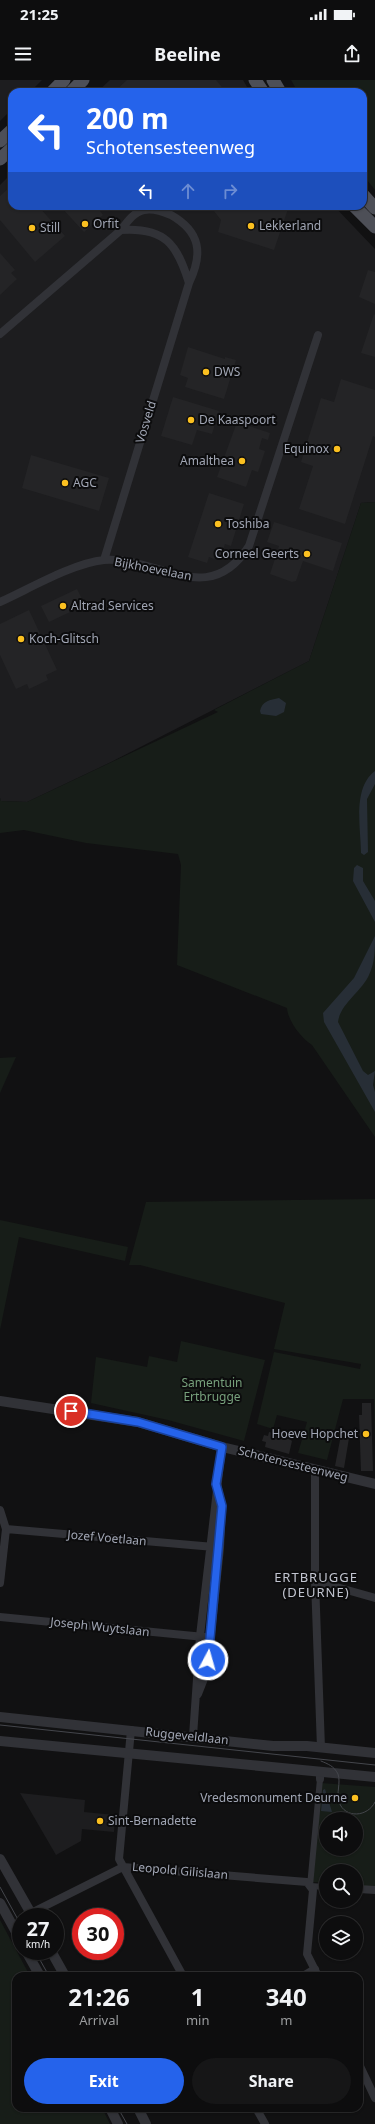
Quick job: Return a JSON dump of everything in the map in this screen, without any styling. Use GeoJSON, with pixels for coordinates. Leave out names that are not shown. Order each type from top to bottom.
{"type":"FeatureCollection","features":[{"type":"Feature","properties":{"kind":"main road"},"geometry":{"type":"LineString","coordinates":[[56,88],[64,80]]}},
{"type":"Feature","properties":{"kind":"main road"},"geometry":{"type":"LineString","coordinates":[[75,88],[83,80]]}},
{"type":"Feature","properties":{"kind":"main road"},"geometry":{"type":"LineString","coordinates":[[0,141],[8,134]]}},
{"type":"Feature","properties":{"kind":"main road"},"geometry":{"type":"LineString","coordinates":[[0,159],[8,152]]}},
{"type":"Feature","properties":{"kind":"main road"},"geometry":{"type":"LineString","coordinates":[[367,200],[375,208]]}},
{"type":"Feature","properties":{"kind":"main road"},"geometry":{"type":"LineString","coordinates":[[358,210],[375,227]]}},
{"type":"Feature","properties":{"kind":"street","name":"Vosveld"},"geometry":{"type":"LineString","coordinates":[[0,334],[121,230],[131,217],[142,210],[164,212],[180,221],[190,231],[197,248],[197,267],[189,283],[104,560]]}},
{"type":"Feature","properties":{"kind":"street"},"geometry":{"type":"LineString","coordinates":[[121,230],[132,229],[149,232],[161,236],[174,246],[180,255],[189,283]]}},
{"type":"Feature","properties":{"kind":"street","name":"Bijkhoevelaan"},"geometry":{"type":"LineString","coordinates":[[0,602],[70,569],[104,560],[121,561],[193,578],[210,577],[228,569],[241,558],[249,546],[318,335]]}},
{"type":"Feature","properties":{"kind":"street","name":"Schotensesteenweg"},"geometry":{"type":"LineString","coordinates":[[0,1401],[138,1422],[222,1447],[315,1471],[375,1484]]}},
{"type":"Feature","properties":{"kind":"street"},"geometry":{"type":"LineString","coordinates":[[193,1736],[200,1636],[209,1546],[222,1447]]}},
{"type":"Feature","properties":{"kind":"street"},"geometry":{"type":"LineString","coordinates":[[315,1471],[315,1581],[321,1748]]}},
{"type":"Feature","properties":{"kind":"street"},"geometry":{"type":"LineString","coordinates":[[196,1699],[207,1671],[220,1548],[222,1506],[216,1484]]}},
{"type":"Feature","properties":{"kind":"street"},"geometry":{"type":"LineString","coordinates":[[0,1510],[6,1529],[0,1583]]}},
{"type":"Feature","properties":{"kind":"street","name":"Jozef Voetlaan"},"geometry":{"type":"LineString","coordinates":[[6,1529],[220,1548]]}},
{"type":"Feature","properties":{"kind":"street"},"geometry":{"type":"LineString","coordinates":[[315,1581],[375,1598]]}},
{"type":"Feature","properties":{"kind":"street","name":"Joseph Wuytslaan"},"geometry":{"type":"LineString","coordinates":[[0,1617],[211,1637]]}},
{"type":"Feature","properties":{"kind":"street","name":"Ruggeveldlaan"},"geometry":{"type":"LineString","coordinates":[[0,1717],[193,1736],[273,1746],[321,1748],[375,1753]]}},
{"type":"Feature","properties":{"kind":"street"},"geometry":{"type":"LineString","coordinates":[[131,1730],[118,1859],[124,1867],[138,1896],[181,1972]]}},
{"type":"Feature","properties":{"kind":"street","name":"Ruggeveldlaan"},"geometry":{"type":"LineString","coordinates":[[0,1741],[320,1776],[375,1777]]}},
{"type":"Feature","properties":{"kind":"street"},"geometry":{"type":"LineString","coordinates":[[316,1972],[307,1954],[320,1776]]}},
{"type":"Feature","properties":{"kind":"street"},"geometry":{"type":"LineString","coordinates":[[0,1859],[28,1908]]}},
{"type":"Feature","properties":{"kind":"street","name":"Leopold Gilislaan"},"geometry":{"type":"LineString","coordinates":[[45,1908],[124,1867],[307,1882],[312,1888]]}},
{"type":"Feature","properties":{"kind":"street"},"geometry":{"type":"LineString","coordinates":[[312,1888],[319,1888]]}},
{"type":"Feature","properties":{"kind":"street"},"geometry":{"type":"LineString","coordinates":[[363,1889],[375,1890]]}},
{"type":"Feature","properties":{"kind":"street"},"geometry":{"type":"LineString","coordinates":[[0,1902],[12,1924]]}},
{"type":"Feature","properties":{"kind":"street"},"geometry":{"type":"LineString","coordinates":[[31,1960],[38,1972]]}},
{"type":"Feature","properties":{"kind":"street"},"geometry":{"type":"LineString","coordinates":[[56,1960],[63,1972]]}},
{"type":"Feature","properties":{"kind":"street"},"geometry":{"type":"LineString","coordinates":[[363,2072],[375,2098]]}},
{"type":"Feature","properties":{"kind":"street"},"geometry":{"type":"LineString","coordinates":[[112,2112],[118,2124]]}},
{"type":"Feature","properties":{"kind":"street"},"geometry":{"type":"LineString","coordinates":[[140,2112],[146,2124]]}},
{"type":"Feature","properties":{"kind":"street"},"geometry":{"type":"LineString","coordinates":[[258,2112],[265,2124]]}},
{"type":"Feature","properties":{"kind":"shaded area"},"geometry":{"type":"Polygon","coordinates":[[[0,80],[42,80],[34,88],[8,88],[8,113],[0,121],[0,80]]]}},
{"type":"Feature","properties":{"kind":"shaded area"},"geometry":{"type":"Polygon","coordinates":[[[110,80],[243,80],[248,88],[101,88],[110,80]]]}},
{"type":"Feature","properties":{"kind":"shaded area"},"geometry":{"type":"Polygon","coordinates":[[[8,177],[8,210],[338,210],[375,249],[375,502],[361,503],[309,661],[109,763],[27,802],[1,801],[0,798],[0,185],[8,177]]]}},
{"type":"Feature","properties":{"kind":"shaded area"},"geometry":{"type":"Polygon","coordinates":[[[279,698],[286,703],[284,712],[276,716],[261,714],[261,708],[265,703],[279,698]]]}},
{"type":"Feature","properties":{"kind":"shaded area"},"geometry":{"type":"Polygon","coordinates":[[[375,771],[375,784],[367,799],[368,852],[364,855],[361,853],[359,821],[360,798],[368,778],[375,771]]]}},
{"type":"Feature","properties":{"kind":"shaded area"},"geometry":{"type":"Polygon","coordinates":[[[357,865],[363,868],[363,881],[375,901],[375,922],[353,881],[354,868],[357,865]]]}},
{"type":"Feature","properties":{"kind":"shaded area"},"geometry":{"type":"Polygon","coordinates":[[[375,936],[374,961],[369,975],[366,981],[343,1009],[338,1022],[363,1071],[368,1075],[375,1071],[373,1085],[375,1092],[375,1112],[324,1022],[323,1013],[354,978],[375,936]]]}},
{"type":"Feature","properties":{"kind":"shaded area"},"geometry":{"type":"Polygon","coordinates":[[[325,1789],[332,1812],[321,1811],[323,1790],[325,1789]]]}},
{"type":"Feature","properties":{"kind":"shaded area"},"geometry":{"type":"Polygon","coordinates":[[[20,1793],[85,1800],[84,1812],[115,1815],[114,1832],[82,1829],[81,1841],[56,1855],[20,1793]]]}},
{"type":"Feature","properties":{"kind":"green space"},"geometry":{"type":"Polygon","coordinates":[[[291,80],[375,80],[375,190],[367,180],[367,88],[296,88],[291,80]]]}},
{"type":"Feature","properties":{"kind":"green space"},"geometry":{"type":"Polygon","coordinates":[[[375,502],[375,1137],[312,1045],[292,1024],[287,1008],[177,965],[181,865],[178,854],[86,843],[24,830],[0,833],[0,798],[1,801],[27,802],[218,712],[214,710],[309,661],[361,503],[375,502]]]}},
{"type":"Feature","properties":{"kind":"green space"},"geometry":{"type":"Polygon","coordinates":[[[16,1057],[0,1093],[0,1058],[16,1057]]]}},
{"type":"Feature","properties":{"kind":"green space"},"geometry":{"type":"Polygon","coordinates":[[[375,1199],[375,1446],[374,1399],[343,1399],[327,1460],[298,1453],[307,1422],[277,1415],[273,1429],[257,1424],[274,1352],[360,1369],[361,1364],[274,1349],[285,1303],[140,1265],[129,1265],[146,1202],[375,1199]]]}},
{"type":"Feature","properties":{"kind":"green space"},"geometry":{"type":"Polygon","coordinates":[[[0,1220],[128,1247],[125,1261],[19,1237],[0,1330],[0,1220]]]}},
{"type":"Feature","properties":{"kind":"green space","name":"Samentuin Ertbrugge"},"geometry":{"type":"Polygon","coordinates":[[[181,1341],[265,1360],[244,1441],[168,1420],[91,1403],[96,1357],[147,1367],[149,1356],[177,1362],[181,1341]]]}},
{"type":"Feature","properties":{"kind":"green space"},"geometry":{"type":"Polygon","coordinates":[[[321,1783],[375,1787],[375,1888],[363,1887],[363,1864],[319,1864],[319,1882],[313,1882],[321,1783]]]}},
{"type":"Feature","properties":{"kind":"green space"},"geometry":{"type":"Polygon","coordinates":[[[0,1920],[12,1942],[12,1960],[21,1960],[28,1972],[12,1972],[12,2112],[104,2112],[110,2124],[0,2124],[0,1920]]]}},
{"type":"Feature","properties":{"kind":"building"},"geometry":{"type":"Polygon","coordinates":[[[127,80],[216,80],[223,88],[118,88],[127,80]]]}},
{"type":"Feature","properties":{"kind":"building","name":"Still"},"geometry":{"type":"Polygon","coordinates":[[[8,189],[8,210],[42,210],[65,236],[35,262],[0,220],[0,196],[8,189]]]}},
{"type":"Feature","properties":{"kind":"building","name":"Orfit"},"geometry":{"type":"Polygon","coordinates":[[[64,210],[101,210],[100,211],[103,215],[84,232],[64,210]]]}},
{"type":"Feature","properties":{"kind":"building","name":"Lekkerland"},"geometry":{"type":"Polygon","coordinates":[[[213,210],[288,210],[274,250],[218,232],[221,220],[213,210]]]}},
{"type":"Feature","properties":{"kind":"building"},"geometry":{"type":"Polygon","coordinates":[[[0,253],[15,270],[11,273],[17,279],[0,295],[0,253]]]}},
{"type":"Feature","properties":{"kind":"building"},"geometry":{"type":"Polygon","coordinates":[[[368,270],[375,272],[375,304],[359,297],[368,270]]]}},
{"type":"Feature","properties":{"kind":"building"},"geometry":{"type":"Polygon","coordinates":[[[374,314],[375,315],[375,357],[361,353],[374,314]]]}},
{"type":"Feature","properties":{"kind":"building","name":"DWS"},"geometry":{"type":"Polygon","coordinates":[[[188,347],[225,359],[225,357],[236,360],[224,399],[185,387],[188,378],[180,375],[188,347]]]}},
{"type":"Feature","properties":{"kind":"building","name":"Equinox"},"geometry":{"type":"Polygon","coordinates":[[[341,379],[375,390],[375,437],[373,436],[345,524],[299,509],[313,466],[301,462],[321,398],[334,402],[341,379]]]}},
{"type":"Feature","properties":{"kind":"building","name":"De Kaaspoort"},"geometry":{"type":"Polygon","coordinates":[[[173,397],[219,411],[212,434],[197,430],[192,445],[161,436],[173,397]]]}},
{"type":"Feature","properties":{"kind":"building","name":"Amalthea"},"geometry":{"type":"Polygon","coordinates":[[[237,422],[270,433],[268,440],[262,438],[259,449],[265,451],[258,472],[252,470],[246,487],[217,477],[237,422]]]}},
{"type":"Feature","properties":{"kind":"building","name":"AGC"},"geometry":{"type":"Polygon","coordinates":[[[31,455],[109,478],[99,511],[22,488],[31,455]]]}},
{"type":"Feature","properties":{"kind":"building","name":"Toshiba"},"geometry":{"type":"Polygon","coordinates":[[[209,493],[244,504],[231,546],[225,544],[221,556],[214,559],[209,557],[207,563],[188,557],[209,493]]]}},
{"type":"Feature","properties":{"kind":"building","name":"Corneel Geerts"},"geometry":{"type":"Polygon","coordinates":[[[274,522],[342,543],[333,571],[303,561],[296,581],[292,582],[270,574],[279,546],[267,542],[274,522]]]}},
{"type":"Feature","properties":{"kind":"building","name":"Altrad Services"},"geometry":{"type":"Polygon","coordinates":[[[77,589],[85,605],[49,622],[41,606],[77,589]]]}},
{"type":"Feature","properties":{"kind":"building","name":"Koch-Glitsch"},"geometry":{"type":"Polygon","coordinates":[[[29,610],[57,670],[46,675],[48,680],[29,689],[27,684],[16,689],[0,655],[0,624],[29,610]]]}},
{"type":"Feature","properties":{"kind":"building","name":"Hoeve Hopchet"},"geometry":{"type":"Polygon","coordinates":[[[362,1403],[371,1403],[373,1471],[361,1471],[359,1415],[362,1415],[362,1403]]]}},
{"type":"Feature","properties":{"kind":"building"},"geometry":{"type":"Polygon","coordinates":[[[336,1430],[350,1432],[344,1468],[335,1466],[340,1440],[334,1439],[336,1430]]]}},
{"type":"Feature","properties":{"kind":"building"},"geometry":{"type":"Polygon","coordinates":[[[278,1431],[288,1433],[287,1437],[292,1441],[289,1454],[265,1447],[266,1442],[262,1441],[264,1435],[268,1436],[269,1432],[277,1434],[278,1431]]]}},
{"type":"Feature","properties":{"kind":"tram line"},"geometry":{"type":"LineString","coordinates":[[0,1725],[375,1765]]}},
{"type":"Feature","properties":{"kind":"tram line"},"geometry":{"type":"LineString","coordinates":[[321,1761],[333,1767],[338,1774],[338,1799],[346,1811],[357,1814],[362,1813],[372,1807],[375,1802]]}},
{"type":"Feature","properties":{"kind":"tram line"},"geometry":{"type":"LineString","coordinates":[[0,1887],[12,1909]]}},
{"type":"Feature","properties":{"kind":"tram line"},"geometry":{"type":"LineString","coordinates":[[40,1960],[47,1972]]}},
{"type":"Feature","properties":{"kind":"tram line"},"geometry":{"type":"LineString","coordinates":[[120,2112],[127,2124]]}},
{"type":"Feature","properties":{"kind":"place","name":"Orfit"},"geometry":{"type":"Point","coordinates":[85,224]}},
{"type":"Feature","properties":{"kind":"place","name":"Lekkerland"},"geometry":{"type":"Point","coordinates":[251,226]}},
{"type":"Feature","properties":{"kind":"place","name":"Still"},"geometry":{"type":"Point","coordinates":[32,228]}},
{"type":"Feature","properties":{"kind":"place","name":"DWS"},"geometry":{"type":"Point","coordinates":[206,372]}},
{"type":"Feature","properties":{"kind":"place","name":"De Kaaspoort"},"geometry":{"type":"Point","coordinates":[191,420]}},
{"type":"Feature","properties":{"kind":"place","name":"Equinox"},"geometry":{"type":"Point","coordinates":[337,449]}},
{"type":"Feature","properties":{"kind":"place","name":"Amalthea"},"geometry":{"type":"Point","coordinates":[242,461]}},
{"type":"Feature","properties":{"kind":"place","name":"AGC"},"geometry":{"type":"Point","coordinates":[65,483]}},
{"type":"Feature","properties":{"kind":"place","name":"Toshiba"},"geometry":{"type":"Point","coordinates":[218,524]}},
{"type":"Feature","properties":{"kind":"place","name":"Corneel Geerts"},"geometry":{"type":"Point","coordinates":[307,554]}},
{"type":"Feature","properties":{"kind":"place","name":"Altrad Services"},"geometry":{"type":"Point","coordinates":[63,606]}},
{"type":"Feature","properties":{"kind":"place","name":"Koch-Glitsch"},"geometry":{"type":"Point","coordinates":[21,639]}},
{"type":"Feature","properties":{"kind":"place","name":"Hoeve Hopchet"},"geometry":{"type":"Point","coordinates":[366,1434]}},
{"type":"Feature","properties":{"kind":"place","name":"Vredesmonument Deurne"},"geometry":{"type":"Point","coordinates":[355,1798]}},
{"type":"Feature","properties":{"kind":"place","name":"Sint-Bernadette"},"geometry":{"type":"Point","coordinates":[100,1821]}},
{"type":"Feature","properties":{"kind":"district","name":"ERTBRUGGE (DEURNE)"},"geometry":{"type":"Point","coordinates":[316,1584]}},
{"type":"Feature","properties":{"kind":"route"},"geometry":{"type":"LineString","coordinates":[[71,1411],[138,1422],[222,1447],[216,1484],[222,1506],[220,1548],[208,1660]]}}]}
